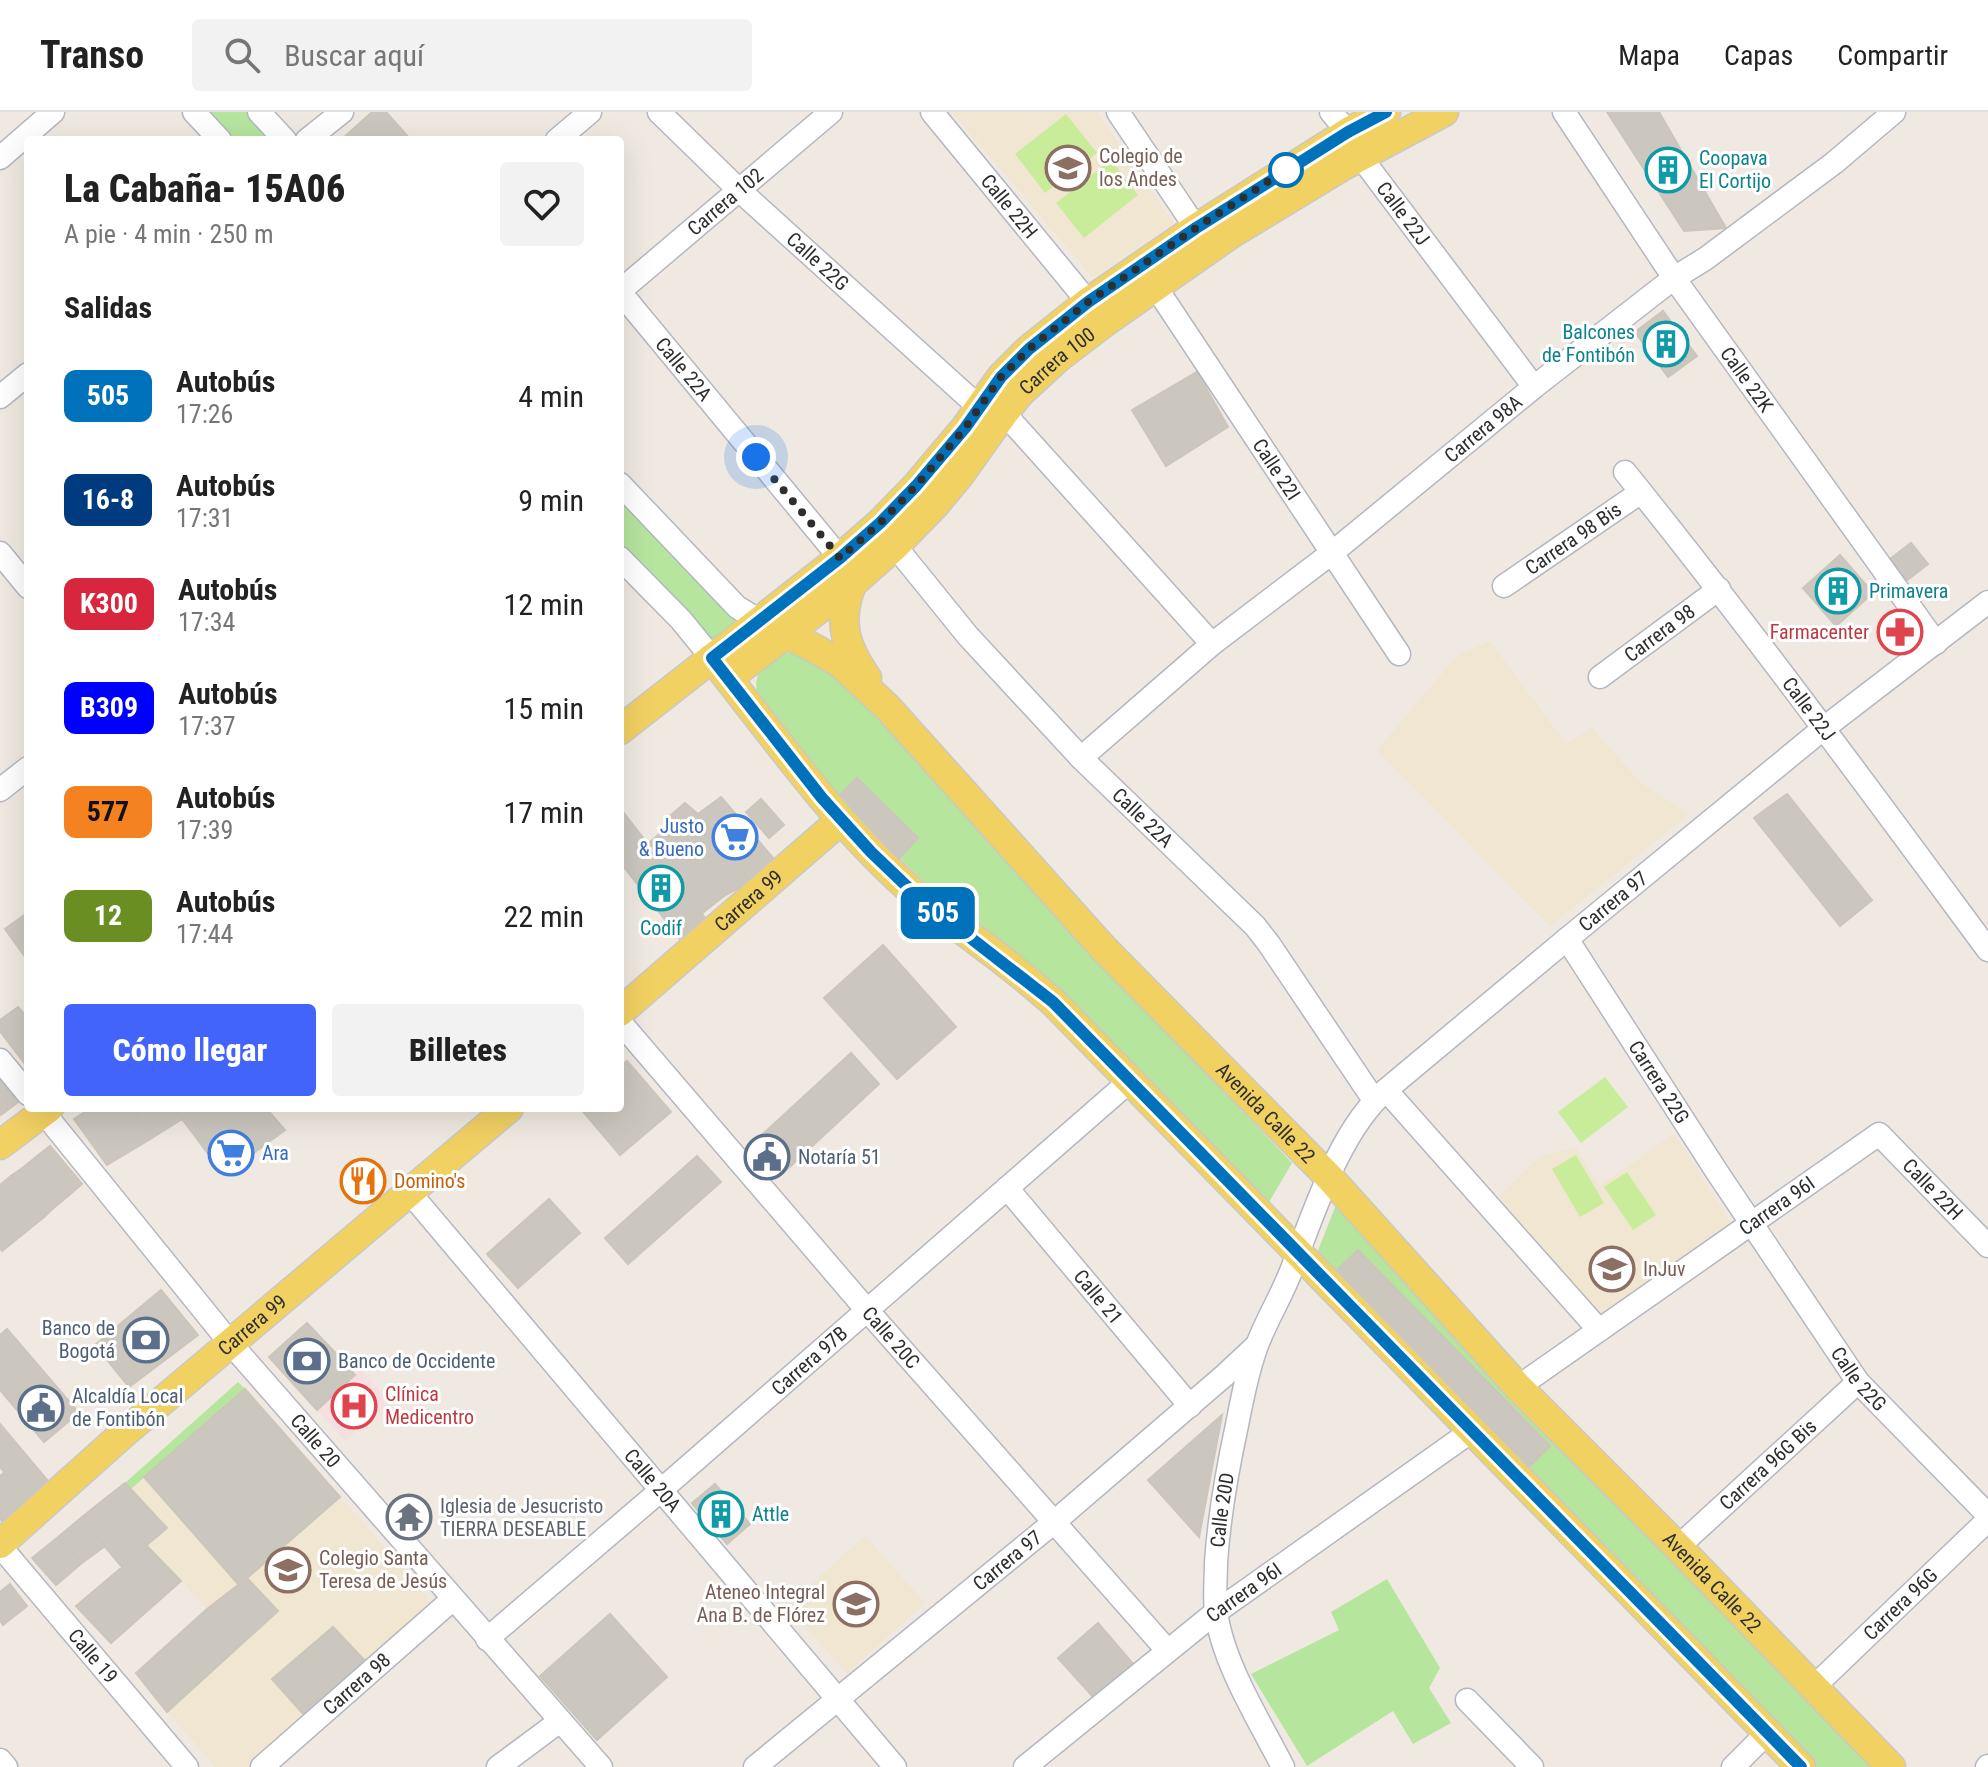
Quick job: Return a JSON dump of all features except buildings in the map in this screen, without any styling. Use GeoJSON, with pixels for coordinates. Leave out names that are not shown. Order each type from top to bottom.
{"type":"FeatureCollection","features":[{"type":"Feature","properties":{"kind":"main road","name":"Carrera 100"},"geometry":{"type":"LineString","coordinates":[[624,728],[720,668],[786,634],[852,584],[895,546],[959,476],[992,410],[1001,377],[1029,349],[1088,302],[1196,228],[1346,133],[1386,112]]}},
{"type":"Feature","properties":{"kind":"main road","name":"Carrera 100"},"geometry":{"type":"LineString","coordinates":[[720,668],[760,621],[880,523],[992,410],[1020,393],[1058,358],[1155,286],[1231,234],[1346,133],[1444,112]]}},
{"type":"Feature","properties":{"kind":"main road"},"geometry":{"type":"LineString","coordinates":[[852,584],[844,616],[849,647],[888,708]]}},
{"type":"Feature","properties":{"kind":"main road","name":"Avenida Calle 22"},"geometry":{"type":"LineString","coordinates":[[760,621],[841,664],[866,685],[1105,950],[1329,1177],[1518,1387],[1891,1767]]}},
{"type":"Feature","properties":{"kind":"main road"},"geometry":{"type":"LineString","coordinates":[[720,668],[841,820],[871,852],[918,897],[1053,1002],[1801,1767]]}},
{"type":"Feature","properties":{"kind":"main road","name":"Carrera 99"},"geometry":{"type":"LineString","coordinates":[[624,1009],[841,820]]}},
{"type":"Feature","properties":{"kind":"main road"},"geometry":{"type":"LineString","coordinates":[[0,1145],[33,1112]]}},
{"type":"Feature","properties":{"kind":"main road","name":"Carrera 99"},"geometry":{"type":"LineString","coordinates":[[0,1545],[123,1434],[504,1112]]}},
{"type":"Feature","properties":{"kind":"street"},"geometry":{"type":"LineString","coordinates":[[25,136],[53,112]]}},
{"type":"Feature","properties":{"kind":"street"},"geometry":{"type":"LineString","coordinates":[[194,112],[216,136]]}},
{"type":"Feature","properties":{"kind":"street"},"geometry":{"type":"LineString","coordinates":[[259,112],[281,136]]}},
{"type":"Feature","properties":{"kind":"street"},"geometry":{"type":"LineString","coordinates":[[312,136],[342,112]]}},
{"type":"Feature","properties":{"kind":"street","name":"Calle 22G"},"geometry":{"type":"LineString","coordinates":[[659,112],[739,190],[992,410],[1212,644]]}},
{"type":"Feature","properties":{"kind":"street","name":"Carrera 102"},"geometry":{"type":"LineString","coordinates":[[624,289],[831,112]]}},
{"type":"Feature","properties":{"kind":"street","name":"Calle 22H"},"geometry":{"type":"LineString","coordinates":[[932,112],[1088,302]]}},
{"type":"Feature","properties":{"kind":"street"},"geometry":{"type":"LineString","coordinates":[[1118,112],[1196,228]]}},
{"type":"Feature","properties":{"kind":"street","name":"Calle 22K"},"geometry":{"type":"LineString","coordinates":[[1564,112],[1674,278],[1936,643]]}},
{"type":"Feature","properties":{"kind":"street","name":"Carrera 98A"},"geometry":{"type":"LineString","coordinates":[[1081,758],[1212,644],[1333,552],[1534,387],[1674,278],[1705,259],[1834,163],[1894,112]]}},
{"type":"Feature","properties":{"kind":"street"},"geometry":{"type":"LineString","coordinates":[[562,136],[589,113]]}},
{"type":"Feature","properties":{"kind":"street","name":"Calle 22J"},"geometry":{"type":"LineString","coordinates":[[1346,133],[1534,387]]}},
{"type":"Feature","properties":{"kind":"street"},"geometry":{"type":"LineString","coordinates":[[0,158],[24,137]]}},
{"type":"Feature","properties":{"kind":"street","name":"Calle 22I"},"geometry":{"type":"LineString","coordinates":[[1155,286],[1399,654]]}},
{"type":"Feature","properties":{"kind":"street","name":"Calle 22A"},"geometry":{"type":"LineString","coordinates":[[624,297],[840,558]]}},
{"type":"Feature","properties":{"kind":"street"},"geometry":{"type":"LineString","coordinates":[[0,397],[24,377]]}},
{"type":"Feature","properties":{"kind":"street","name":"Calle 22J"},"geometry":{"type":"LineString","coordinates":[[1625,472],[1719,589],[1988,950]]}},
{"type":"Feature","properties":{"kind":"street","name":"Avenida Calle 22"},"geometry":{"type":"LineString","coordinates":[[624,488],[737,607],[760,621]]}},
{"type":"Feature","properties":{"kind":"street","name":"Carrera 98 Bis"},"geometry":{"type":"LineString","coordinates":[[1504,586],[1641,492]]}},
{"type":"Feature","properties":{"kind":"street","name":"Calle 22A"},"geometry":{"type":"LineString","coordinates":[[895,546],[968,636],[1081,758],[1255,926],[1380,1095],[1599,1330]]}},
{"type":"Feature","properties":{"kind":"street"},"geometry":{"type":"LineString","coordinates":[[0,553],[24,582]]}},
{"type":"Feature","properties":{"kind":"street"},"geometry":{"type":"LineString","coordinates":[[624,562],[681,620],[720,668]]}},
{"type":"Feature","properties":{"kind":"street","name":"Carrera 98"},"geometry":{"type":"LineString","coordinates":[[1600,677],[1719,589]]}},
{"type":"Feature","properties":{"kind":"street","name":"Carrera 97"},"geometry":{"type":"LineString","coordinates":[[1298,1253],[1329,1177],[1357,1123],[1380,1095],[1824,728],[1988,602]]}},
{"type":"Feature","properties":{"kind":"street"},"geometry":{"type":"LineString","coordinates":[[0,790],[24,771]]}},
{"type":"Feature","properties":{"kind":"street","name":"Carrera 22G"},"geometry":{"type":"LineString","coordinates":[[1567,939],[1751,1224]]}},
{"type":"Feature","properties":{"kind":"street","name":"Calle 20C"},"geometry":{"type":"LineString","coordinates":[[624,1027],[866,1309],[1167,1650]]}},
{"type":"Feature","properties":{"kind":"street","name":"Calle 20"},"geometry":{"type":"LineString","coordinates":[[0,1060],[24,1087]]}},
{"type":"Feature","properties":{"kind":"street","name":"Carrera 97B"},"geometry":{"type":"LineString","coordinates":[[487,1639],[1131,1080]]}},
{"type":"Feature","properties":{"kind":"street","name":"Calle 20"},"geometry":{"type":"LineString","coordinates":[[46,1112],[231,1344],[601,1767]]}},
{"type":"Feature","properties":{"kind":"street","name":"Calle 22H"},"geometry":{"type":"LineString","coordinates":[[1879,1134],[1988,1246]]}},
{"type":"Feature","properties":{"kind":"street","name":"Carrera 96I"},"geometry":{"type":"LineString","coordinates":[[1518,1387],[1879,1134]]}},
{"type":"Feature","properties":{"kind":"street","name":"Calle 21"},"geometry":{"type":"LineString","coordinates":[[1007,1188],[1190,1406]]}},
{"type":"Feature","properties":{"kind":"street","name":"Calle 20A"},"geometry":{"type":"LineString","coordinates":[[410,1193],[895,1767]]}},
{"type":"Feature","properties":{"kind":"street","name":"Calle 22G"},"geometry":{"type":"LineString","coordinates":[[1751,1224],[1858,1382],[1988,1517]]}},
{"type":"Feature","properties":{"kind":"street","name":"Calle 20D"},"geometry":{"type":"LineString","coordinates":[[1283,1767],[1224,1645],[1216,1612],[1217,1542],[1225,1479],[1247,1377],[1256,1347],[1298,1253]]}},
{"type":"Feature","properties":{"kind":"street","name":"Carrera 97"},"geometry":{"type":"LineString","coordinates":[[755,1767],[1053,1523],[1256,1347]]}},
{"type":"Feature","properties":{"kind":"street","name":"Carrera 96G Bis"},"geometry":{"type":"LineString","coordinates":[[1678,1547],[1858,1382]]}},
{"type":"Feature","properties":{"kind":"street","name":"Carrera 96I"},"geometry":{"type":"LineString","coordinates":[[1025,1767],[1216,1612],[1473,1430]]}},
{"type":"Feature","properties":{"kind":"street","name":"Carrera 96G"},"geometry":{"type":"LineString","coordinates":[[1815,1688],[1988,1517]]}},
{"type":"Feature","properties":{"kind":"street","name":"Calle 19"},"geometry":{"type":"LineString","coordinates":[[0,1545],[187,1767]]}},
{"type":"Feature","properties":{"kind":"street","name":"Carrera 98"},"geometry":{"type":"LineString","coordinates":[[262,1767],[453,1599]]}},
{"type":"Feature","properties":{"kind":"street"},"geometry":{"type":"LineString","coordinates":[[1467,1700],[1532,1767]]}},
{"type":"Feature","properties":{"kind":"street"},"geometry":{"type":"LineString","coordinates":[[498,1767],[560,1721]]}},
{"type":"Feature","properties":{"kind":"street"},"geometry":{"type":"LineString","coordinates":[[1733,1767],[1768,1732]]}},
{"type":"Feature","properties":{"kind":"street"},"geometry":{"type":"LineString","coordinates":[[0,1760],[6,1767]]}},
{"type":"Feature","properties":{"kind":"shaded area","name":"Colegio de los Andes"},"geometry":{"type":"Polygon","coordinates":[[[952,112],[1097,112],[1174,224],[1093,278],[952,112]]]}},
{"type":"Feature","properties":{"kind":"shaded area"},"geometry":{"type":"Polygon","coordinates":[[[1490,641],[1566,744],[1592,728],[1640,782],[1689,814],[1550,926],[1377,750],[1457,656],[1490,641]]]}},
{"type":"Feature","properties":{"kind":"shaded area","name":"InJuv"},"geometry":{"type":"Polygon","coordinates":[[[1674,1134],[1731,1223],[1600,1315],[1497,1199],[1539,1157],[1576,1147],[1599,1186],[1674,1134]]]}},
{"type":"Feature","properties":{"kind":"shaded area","name":"Clínica Medicentro"},"geometry":{"type":"Polygon","coordinates":[[[360,1369],[390,1403],[345,1440],[317,1410],[360,1369]]]}},
{"type":"Feature","properties":{"kind":"shaded area","name":"Colegio Santa Teresa de Jesús"},"geometry":{"type":"Polygon","coordinates":[[[245,1389],[431,1603],[249,1767],[215,1767],[136,1673],[207,1609],[149,1545],[167,1528],[131,1489],[245,1389]]]}},
{"type":"Feature","properties":{"kind":"shaded area","name":"Ateneo Integral Ana B. de Flórez"},"geometry":{"type":"Polygon","coordinates":[[[865,1536],[925,1603],[847,1673],[787,1606],[865,1536]]]}},
{"type":"Feature","properties":{"kind":"green space"},"geometry":{"type":"Polygon","coordinates":[[[205,112],[249,112],[273,136],[227,136],[205,112]]]}},
{"type":"Feature","properties":{"kind":"green space"},"geometry":{"type":"Polygon","coordinates":[[[1066,114],[1097,153],[1045,193],[1015,154],[1066,114]]]}},
{"type":"Feature","properties":{"kind":"green space"},"geometry":{"type":"Polygon","coordinates":[[[1111,160],[1138,195],[1084,238],[1056,203],[1111,160]]]}},
{"type":"Feature","properties":{"kind":"green space"},"geometry":{"type":"Polygon","coordinates":[[[624,500],[738,619],[714,641],[624,547],[624,500]]]}},
{"type":"Feature","properties":{"kind":"green space"},"geometry":{"type":"Polygon","coordinates":[[[797,652],[853,687],[1123,985],[1292,1163],[1268,1204],[899,858],[918,838],[858,779],[837,798],[757,693],[758,676],[766,663],[780,655],[797,652]]]}},
{"type":"Feature","properties":{"kind":"green space"},"geometry":{"type":"Polygon","coordinates":[[[1605,1077],[1628,1107],[1581,1143],[1558,1112],[1605,1077]]]}},
{"type":"Feature","properties":{"kind":"green space"},"geometry":{"type":"Polygon","coordinates":[[[1576,1155],[1604,1203],[1580,1217],[1552,1169],[1576,1155]]]}},
{"type":"Feature","properties":{"kind":"green space"},"geometry":{"type":"Polygon","coordinates":[[[1627,1172],[1656,1215],[1633,1230],[1604,1187],[1627,1172]]]}},
{"type":"Feature","properties":{"kind":"green space"},"geometry":{"type":"Polygon","coordinates":[[[1336,1205],[1873,1767],[1816,1767],[1317,1253],[1336,1205]]]}},
{"type":"Feature","properties":{"kind":"green space"},"geometry":{"type":"Polygon","coordinates":[[[238,1382],[245,1389],[131,1489],[125,1483],[238,1382]]]}},
{"type":"Feature","properties":{"kind":"green space"},"geometry":{"type":"Polygon","coordinates":[[[1387,1579],[1440,1668],[1429,1688],[1451,1723],[1413,1744],[1393,1711],[1307,1766],[1251,1674],[1339,1630],[1331,1612],[1387,1579]]]}},
{"type":"Feature","properties":{"kind":"bus line","name":"505"},"geometry":{"type":"LineString","coordinates":[[1386,112],[1266,182],[1196,228],[1088,302],[1029,349],[1001,377],[965,428],[916,486],[880,523],[712,658],[822,798],[871,852],[918,897],[1053,1002],[1801,1767]]}},
{"type":"Feature","properties":{"kind":"place","name":"Colegio de los Andes"},"geometry":{"type":"Point","coordinates":[1068,168]}},
{"type":"Feature","properties":{"kind":"place","name":"Coopava El Cortijo"},"geometry":{"type":"Point","coordinates":[1668,170]}},
{"type":"Feature","properties":{"kind":"place","name":"Balcones de Fontibón"},"geometry":{"type":"Point","coordinates":[1666,344]}},
{"type":"Feature","properties":{"kind":"place","name":"Primavera"},"geometry":{"type":"Point","coordinates":[1838,591]}},
{"type":"Feature","properties":{"kind":"place","name":"Farmacenter"},"geometry":{"type":"Point","coordinates":[1900,632]}},
{"type":"Feature","properties":{"kind":"place","name":"Justo & Bueno"},"geometry":{"type":"Point","coordinates":[735,837]}},
{"type":"Feature","properties":{"kind":"place","name":"Codif"},"geometry":{"type":"Point","coordinates":[661,888]}},
{"type":"Feature","properties":{"kind":"place","name":"Ara"},"geometry":{"type":"Point","coordinates":[231,1153]}},
{"type":"Feature","properties":{"kind":"place","name":"Notaría 51"},"geometry":{"type":"Point","coordinates":[767,1157]}},
{"type":"Feature","properties":{"kind":"place","name":"Domino's"},"geometry":{"type":"Point","coordinates":[363,1181]}},
{"type":"Feature","properties":{"kind":"place","name":"InJuv"},"geometry":{"type":"Point","coordinates":[1612,1269]}},
{"type":"Feature","properties":{"kind":"place","name":"Banco de Bogotá"},"geometry":{"type":"Point","coordinates":[146,1340]}},
{"type":"Feature","properties":{"kind":"place","name":"Banco de Occidente"},"geometry":{"type":"Point","coordinates":[307,1361]}},
{"type":"Feature","properties":{"kind":"place","name":"Clínica Medicentro"},"geometry":{"type":"Point","coordinates":[354,1406]}},
{"type":"Feature","properties":{"kind":"place","name":"Alcaldía Local de Fontibón"},"geometry":{"type":"Point","coordinates":[41,1408]}},
{"type":"Feature","properties":{"kind":"place","name":"Attle"},"geometry":{"type":"Point","coordinates":[721,1514]}},
{"type":"Feature","properties":{"kind":"place","name":"Iglesia de Jesucristo TIERRA DESEABLE"},"geometry":{"type":"Point","coordinates":[409,1517]}},
{"type":"Feature","properties":{"kind":"place","name":"Colegio Santa Teresa de Jesús"},"geometry":{"type":"Point","coordinates":[288,1570]}},
{"type":"Feature","properties":{"kind":"place","name":"Ateneo Integral Ana B. de Flórez"},"geometry":{"type":"Point","coordinates":[856,1604]}},
{"type":"Feature","properties":{"kind":"route"},"geometry":{"type":"LineString","coordinates":[[756,457],[840,558],[916,486],[965,428],[1001,377],[1029,349],[1088,302],[1286,170]]}}]}
